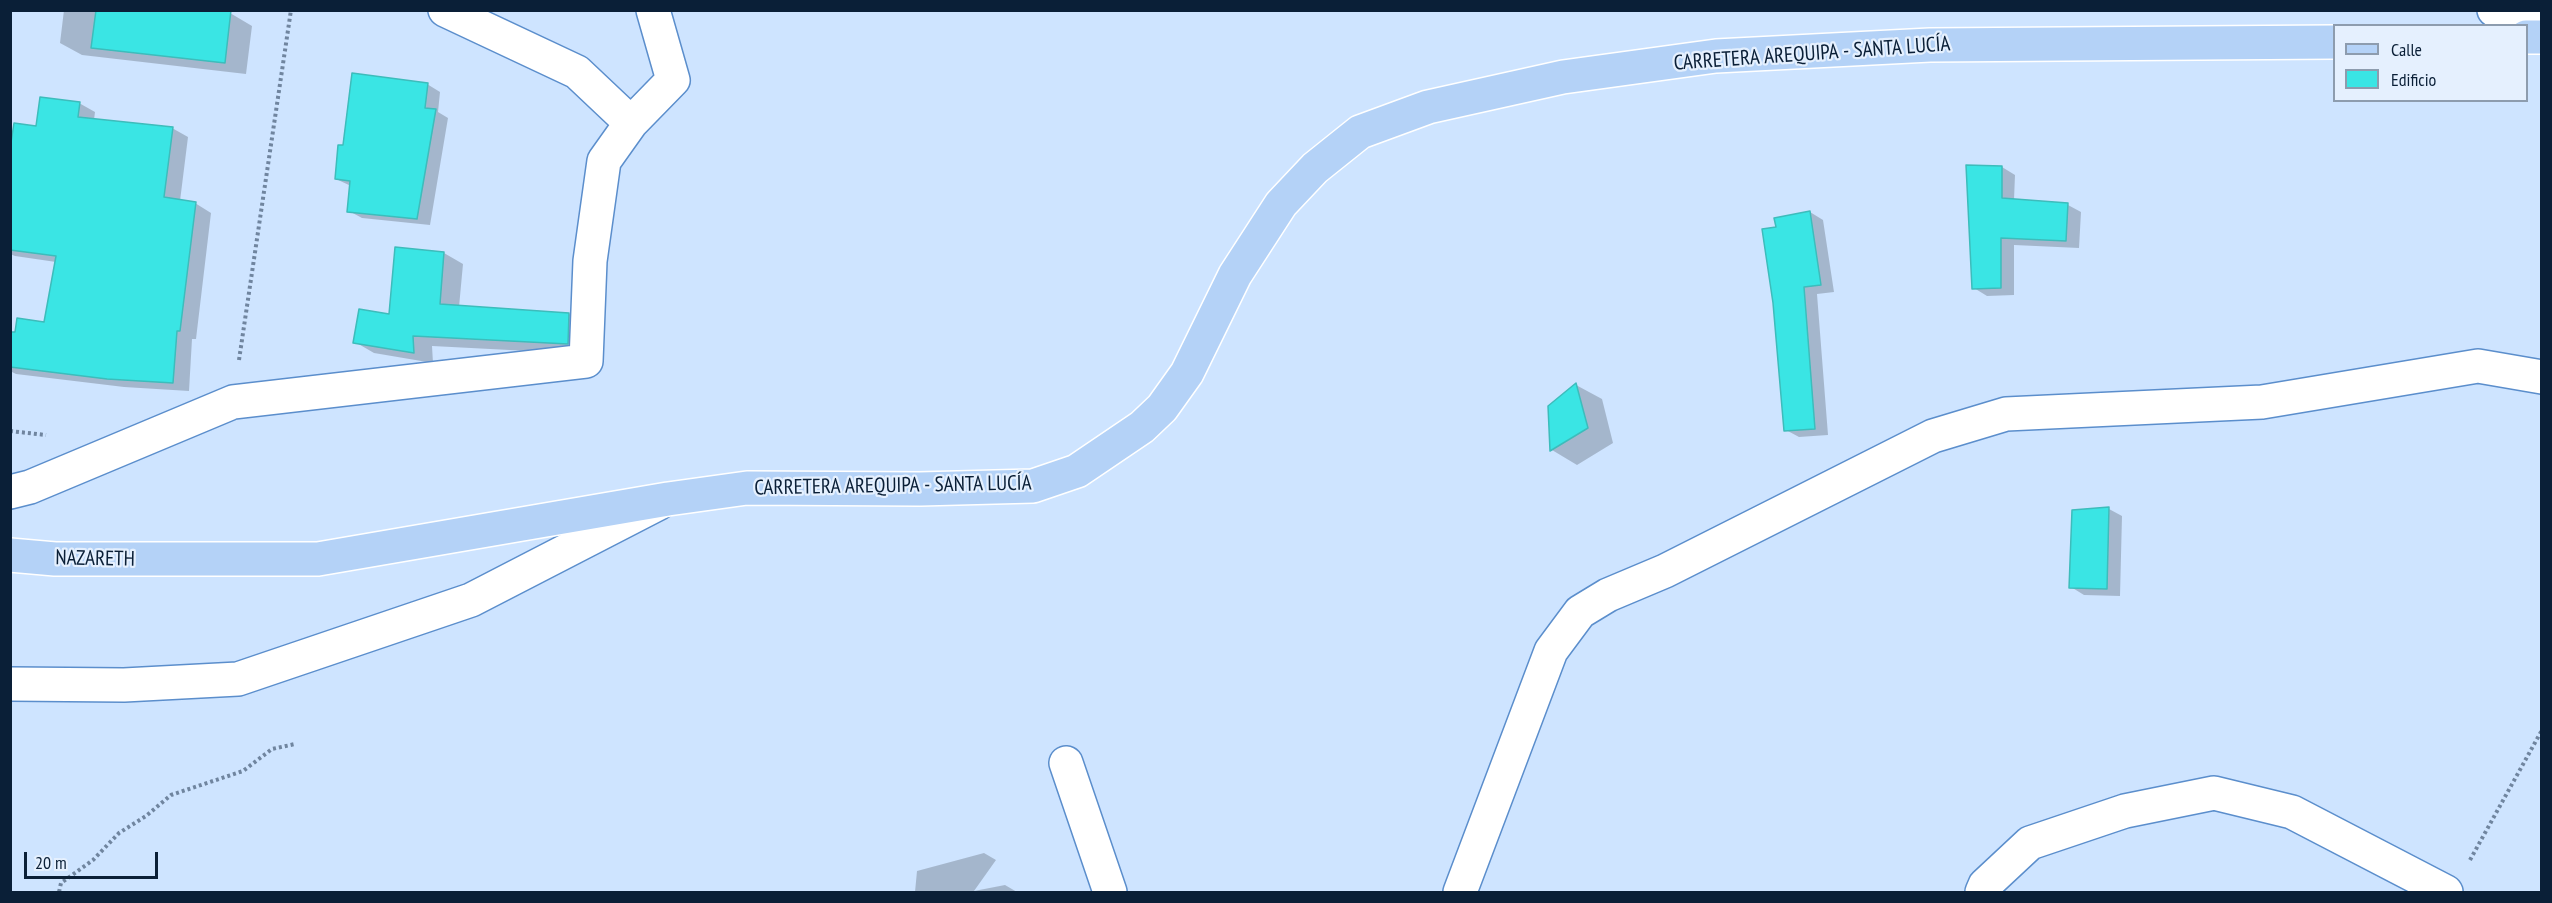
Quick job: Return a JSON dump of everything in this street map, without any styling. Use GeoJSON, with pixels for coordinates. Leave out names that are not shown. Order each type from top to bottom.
{"type":"FeatureCollection","features":[{"type":"Feature","properties":{"kind":"main road","name":"CARRETERA AREQUIPA - SANTA LUCÍA"},"geometry":{"type":"LineString","coordinates":[[179,560],[318,560],[668,499],[747,488],[943,489],[1033,486],[1077,471],[1142,427],[1162,408],[1187,373],[1235,275],[1281,204],[1315,168],[1360,132],[1428,107],[1563,77],[1716,56],[1930,45],[2333,42]]}},
{"type":"Feature","properties":{"kind":"main road","name":"NAZARETH"},"geometry":{"type":"LineString","coordinates":[[10,555],[56,559],[179,560]]}},
{"type":"Feature","properties":{"kind":"street"},"geometry":{"type":"LineString","coordinates":[[445,10],[577,72],[631,123]]}},
{"type":"Feature","properties":{"kind":"street"},"geometry":{"type":"LineString","coordinates":[[10,492],[30,487],[233,402],[586,361],[590,261],[604,161],[631,123],[673,80],[653,10]]}},
{"type":"Feature","properties":{"kind":"street"},"geometry":{"type":"LineString","coordinates":[[2494,10],[2541,29]]}},
{"type":"Feature","properties":{"kind":"street"},"geometry":{"type":"LineString","coordinates":[[1460,892],[1551,651],[1580,612],[1608,594],[1665,571],[1933,435],[2006,414],[2262,402],[2478,366],[2541,377]]}},
{"type":"Feature","properties":{"kind":"street"},"geometry":{"type":"LineString","coordinates":[[10,684],[124,685],[238,679],[471,600],[668,499]]}},
{"type":"Feature","properties":{"kind":"street"},"geometry":{"type":"LineString","coordinates":[[1066,763],[1110,892]]}},
{"type":"Feature","properties":{"kind":"street"},"geometry":{"type":"LineString","coordinates":[[1982,892],[1985,885],[2030,843],[2125,811],[2214,793],[2292,812],[2446,892]]}},
{"type":"Feature","properties":{"kind":"path"},"geometry":{"type":"LineString","coordinates":[[233,402],[291,10]]}},
{"type":"Feature","properties":{"kind":"path"},"geometry":{"type":"LineString","coordinates":[[2469,862],[2541,730]]}},
{"type":"Feature","properties":{"kind":"path"},"geometry":{"type":"LineString","coordinates":[[59,892],[61,883],[93,860],[119,833],[146,816],[171,795],[243,771],[272,749],[295,744]]}},
{"type":"Feature","properties":{"kind":"building"},"geometry":{"type":"Polygon","coordinates":[[[96,10],[231,10],[225,63],[91,48],[96,10]]]}},
{"type":"Feature","properties":{"kind":"building"},"geometry":{"type":"Polygon","coordinates":[[[352,73],[428,83],[425,108],[436,109],[417,219],[347,212],[350,181],[335,179],[338,145],[343,145],[352,73]]]}},
{"type":"Feature","properties":{"kind":"building"},"geometry":{"type":"Polygon","coordinates":[[[40,97],[80,102],[78,117],[173,127],[164,197],[196,202],[180,331],[177,331],[173,383],[107,379],[10,367],[10,332],[15,332],[17,318],[44,322],[56,256],[10,250],[10,149],[14,123],[36,126],[40,97]]]}},
{"type":"Feature","properties":{"kind":"building"},"geometry":{"type":"Polygon","coordinates":[[[1966,165],[2002,166],[2002,198],[2068,203],[2066,241],[2001,238],[2001,288],[1972,289],[1966,165]]]}},
{"type":"Feature","properties":{"kind":"building"},"geometry":{"type":"Polygon","coordinates":[[[1810,211],[1821,285],[1804,287],[1815,429],[1784,431],[1773,303],[1762,229],[1776,227],[1774,218],[1810,211]]]}},
{"type":"Feature","properties":{"kind":"building"},"geometry":{"type":"Polygon","coordinates":[[[395,247],[444,252],[440,304],[569,313],[568,344],[413,336],[414,353],[353,343],[359,309],[389,314],[395,247]]]}},
{"type":"Feature","properties":{"kind":"building"},"geometry":{"type":"Polygon","coordinates":[[[1576,383],[1588,428],[1550,451],[1548,406],[1576,383]]]}},
{"type":"Feature","properties":{"kind":"building"},"geometry":{"type":"Polygon","coordinates":[[[2109,507],[2107,589],[2069,588],[2072,510],[2109,507]]]}}]}
